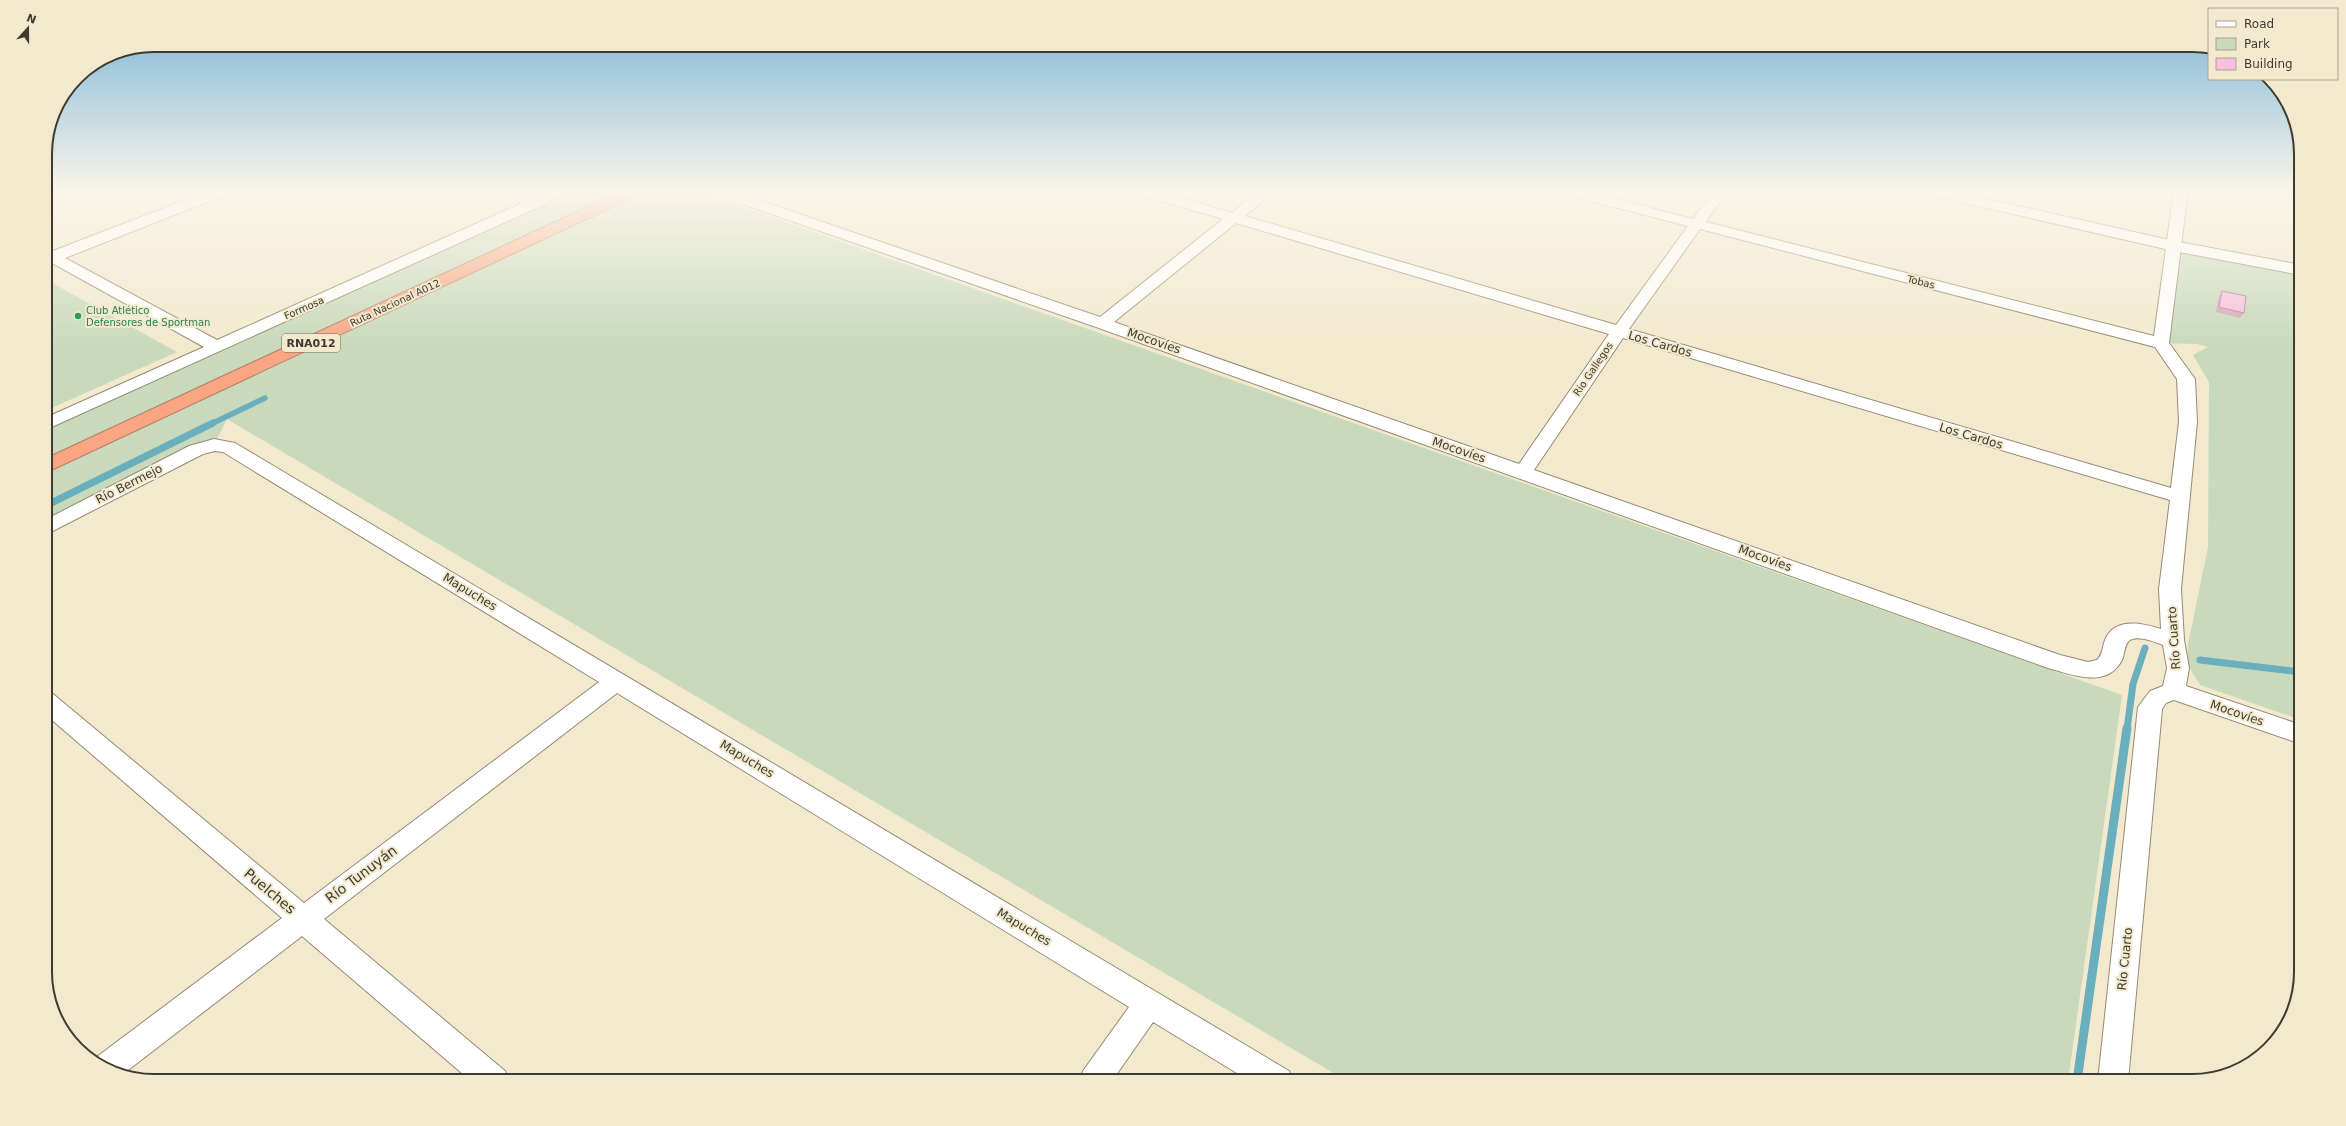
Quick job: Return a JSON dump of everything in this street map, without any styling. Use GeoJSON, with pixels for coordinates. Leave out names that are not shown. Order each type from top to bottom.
{"type":"FeatureCollection","features":[{"type":"Feature","properties":{"kind":"highway","name":"Ruta Nacional A012"},"geometry":{"type":"LineString","coordinates":[[52,464],[525,243]]}},
{"type":"Feature","properties":{"kind":"street"},"geometry":{"type":"LineString","coordinates":[[52,255],[86,243]]}},
{"type":"Feature","properties":{"kind":"street","name":"Formosa"},"geometry":{"type":"LineString","coordinates":[[52,422],[448,243]]}},
{"type":"Feature","properties":{"kind":"street","name":"Mocovíes"},"geometry":{"type":"LineString","coordinates":[[868,243],[1102,323],[2048,659],[2088,670],[2104,668],[2112,658],[2116,640],[2124,632],[2142,631],[2173,640]]}},
{"type":"Feature","properties":{"kind":"street"},"geometry":{"type":"LineString","coordinates":[[1102,323],[1202,243]]}},
{"type":"Feature","properties":{"kind":"street","name":"Los Cardos"},"geometry":{"type":"LineString","coordinates":[[1316,243],[2181,498]]}},
{"type":"Feature","properties":{"kind":"street","name":"Rio Gallegos"},"geometry":{"type":"LineString","coordinates":[[1523,472],[1619,332],[1683,243]]}},
{"type":"Feature","properties":{"kind":"street","name":"Tobas"},"geometry":{"type":"LineString","coordinates":[[1768,243],[2161,343]]}},
{"type":"Feature","properties":{"kind":"street"},"geometry":{"type":"LineString","coordinates":[[2159,243],[2294,269]]}},
{"type":"Feature","properties":{"kind":"street"},"geometry":{"type":"LineString","coordinates":[[2161,343],[2174,243]]}},
{"type":"Feature","properties":{"kind":"street"},"geometry":{"type":"LineString","coordinates":[[52,259],[217,347]]}},
{"type":"Feature","properties":{"kind":"street","name":"Río Cuarto"},"geometry":{"type":"LineString","coordinates":[[2114,1074],[2150,707],[2158,697],[2173,691],[2178,668],[2173,640],[2170,588],[2181,498],[2188,422],[2186,379],[2161,343]]}},
{"type":"Feature","properties":{"kind":"street","name":"Río Bermejo"},"geometry":{"type":"LineString","coordinates":[[52,524],[196,450],[214,445]]}},
{"type":"Feature","properties":{"kind":"street","name":"Mapuches"},"geometry":{"type":"LineString","coordinates":[[214,445],[228,447],[240,452],[1266,1074]]}},
{"type":"Feature","properties":{"kind":"street","name":"Río Tunuyán"},"geometry":{"type":"LineString","coordinates":[[112,1064],[302,918],[617,681]]}},
{"type":"Feature","properties":{"kind":"street","name":"Mocovíes"},"geometry":{"type":"LineString","coordinates":[[2173,691],[2294,734]]}},
{"type":"Feature","properties":{"kind":"street","name":"Puelches"},"geometry":{"type":"LineString","coordinates":[[52,706],[486,1074]]}},
{"type":"Feature","properties":{"kind":"street"},"geometry":{"type":"LineString","coordinates":[[1099,1074],[1149,1003]]}},
{"type":"Feature","properties":{"kind":"green space"},"geometry":{"type":"Polygon","coordinates":[[[446,243],[844,243],[2122,695],[2069,1074],[1335,1074],[227,419],[214,445],[52,525],[52,422],[446,243]]]}},
{"type":"Feature","properties":{"kind":"green space"},"geometry":{"type":"Polygon","coordinates":[[[2174,246],[2294,269],[2294,718],[2200,685],[2187,664],[2188,645],[2208,547],[2209,382],[2193,355],[2208,347],[2197,344],[2161,343],[2174,246]]]}},
{"type":"Feature","properties":{"kind":"green space","name":"Club Atlético Defensores de Sportman"},"geometry":{"type":"Polygon","coordinates":[[[52,283],[177,352],[52,408],[52,283]]]}},
{"type":"Feature","properties":{"kind":"building"},"geometry":{"type":"Polygon","coordinates":[[[2222,291],[2246,296],[2244,313],[2219,307],[2222,291]]]}},
{"type":"Feature","properties":{"kind":"waterway"},"geometry":{"type":"LineString","coordinates":[[211,424],[265,398]]}},
{"type":"Feature","properties":{"kind":"waterway"},"geometry":{"type":"LineString","coordinates":[[52,503],[213,423]]}},
{"type":"Feature","properties":{"kind":"waterway"},"geometry":{"type":"LineString","coordinates":[[2127,729],[2133,684],[2145,648]]}},
{"type":"Feature","properties":{"kind":"waterway"},"geometry":{"type":"LineString","coordinates":[[2200,660],[2294,671]]}},
{"type":"Feature","properties":{"kind":"waterway"},"geometry":{"type":"LineString","coordinates":[[2078,1074],[2127,728]]}},
{"type":"Feature","properties":{"kind":"place","name":"Club Atlético Defensores de Sportman"},"geometry":{"type":"Point","coordinates":[78,316]}}]}
